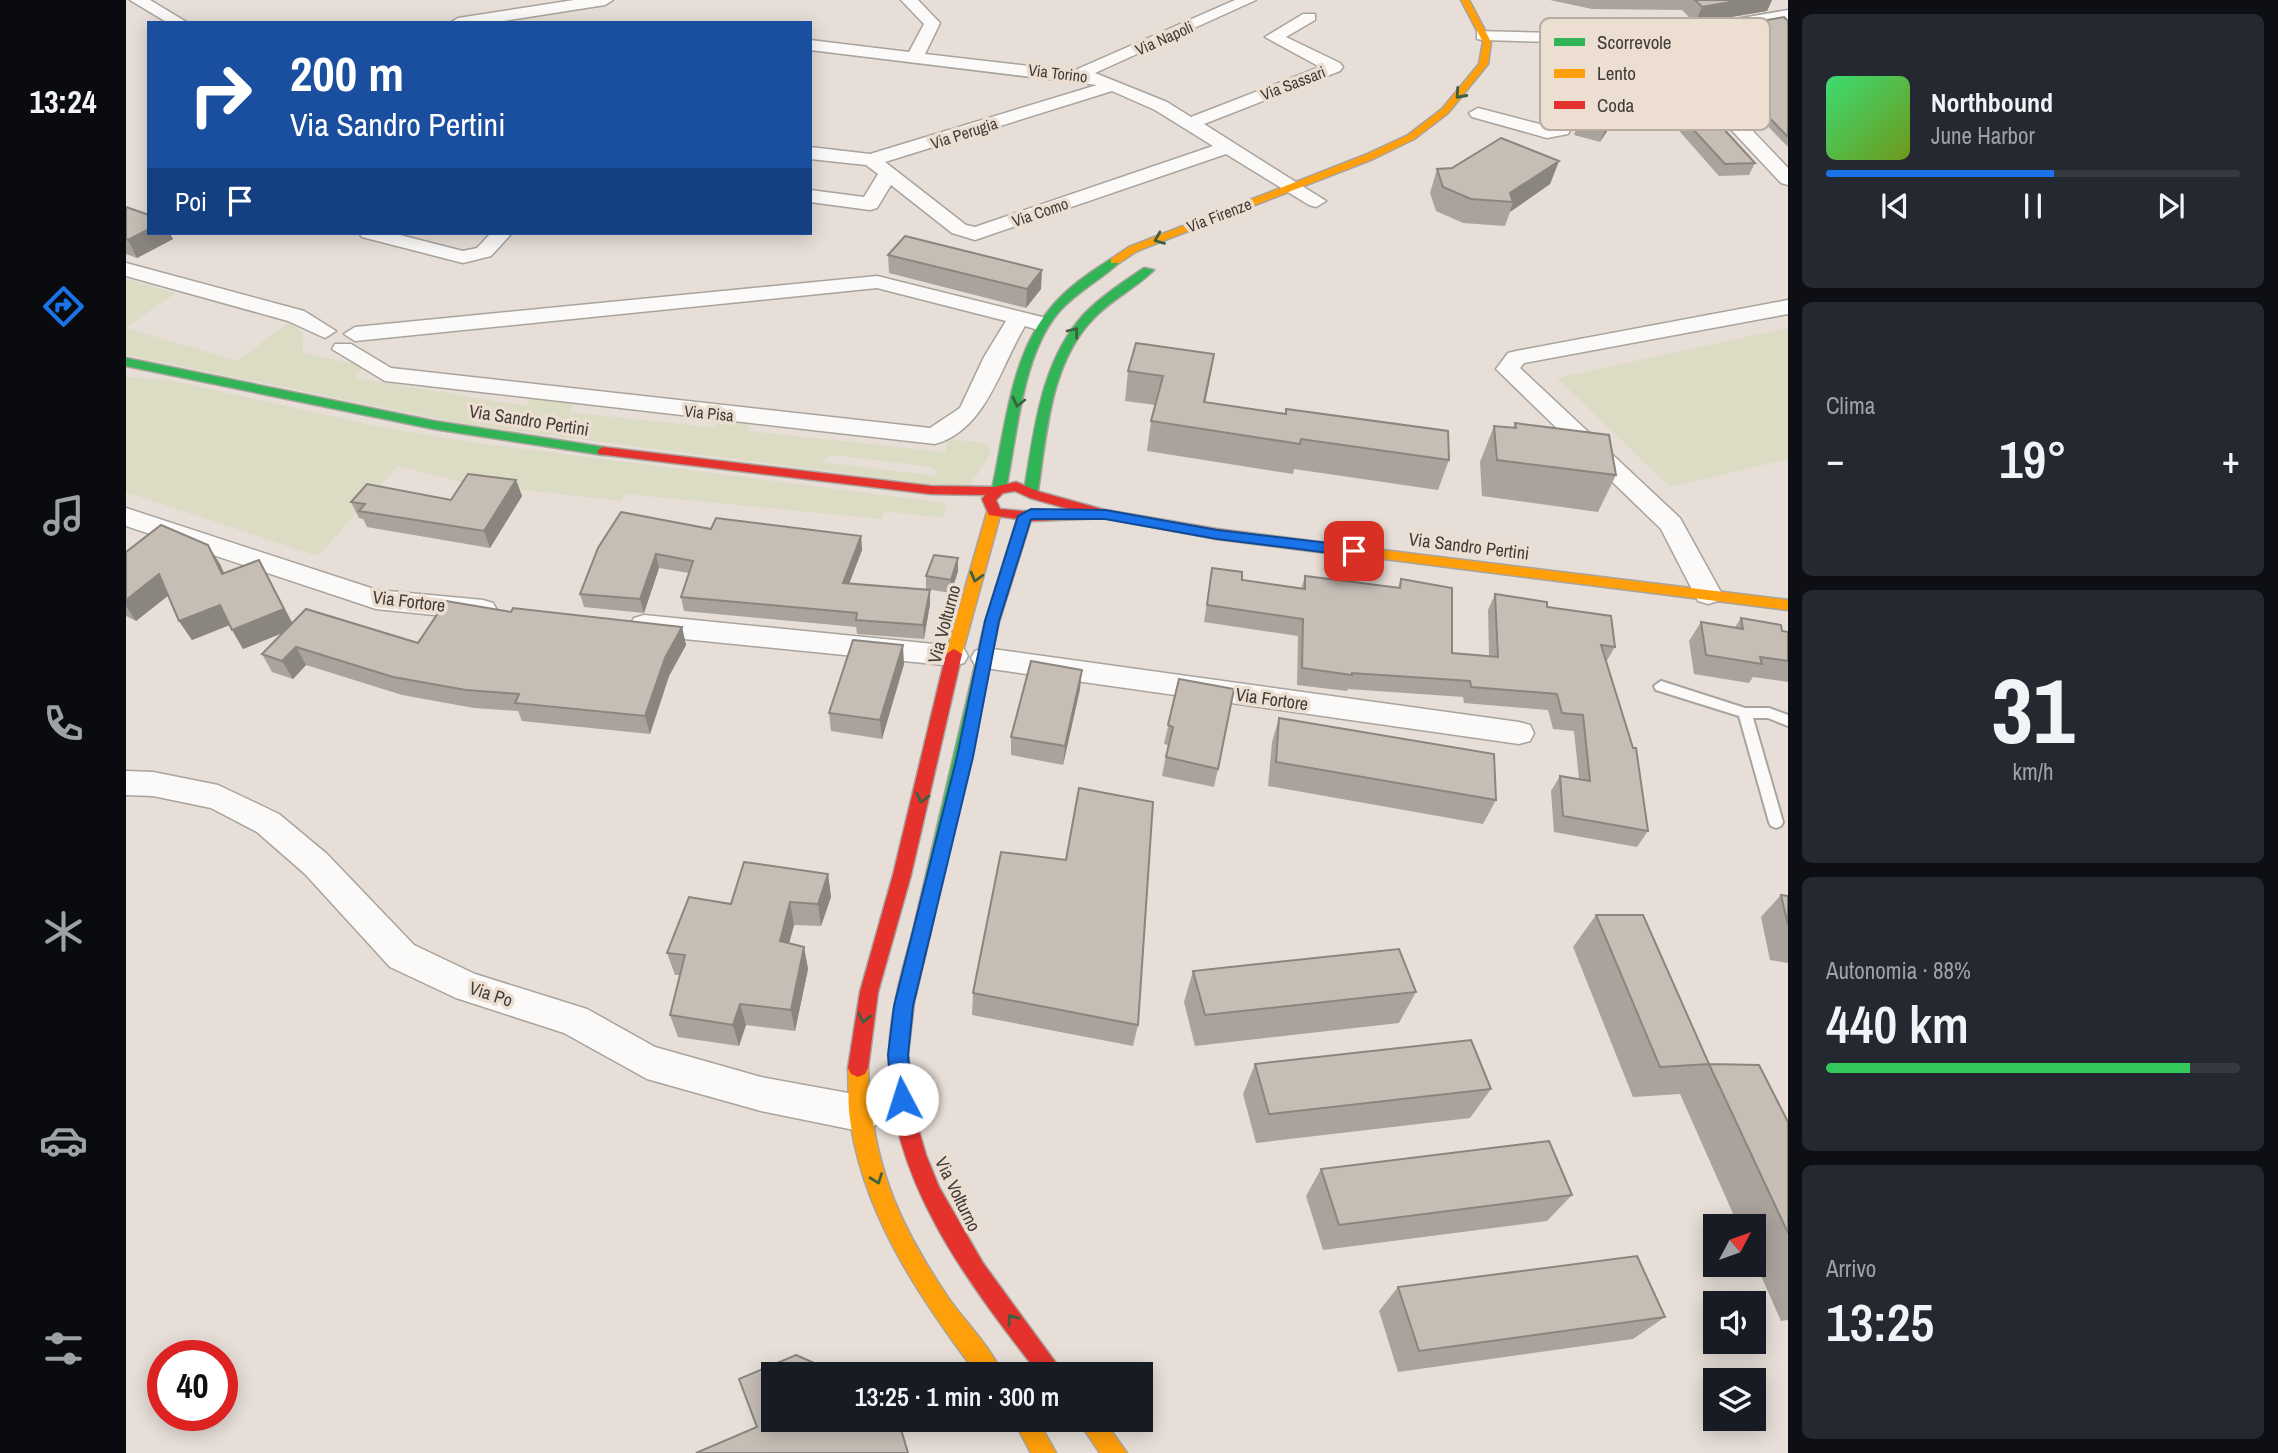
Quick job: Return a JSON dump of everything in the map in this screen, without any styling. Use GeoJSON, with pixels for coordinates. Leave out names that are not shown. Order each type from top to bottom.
{"type":"FeatureCollection","features":[{"type":"Feature","properties":{"kind":"street"},"geometry":{"type":"LineString","coordinates":[[138,0],[176,21]]}},
{"type":"Feature","properties":{"kind":"street"},"geometry":{"type":"LineString","coordinates":[[471,21],[605,0]]}},
{"type":"Feature","properties":{"kind":"street"},"geometry":{"type":"LineString","coordinates":[[909,0],[933,23],[915,57]]}},
{"type":"Feature","properties":{"kind":"street","name":"Via Napoli"},"geometry":{"type":"LineString","coordinates":[[1079,74],[1248,0]]}},
{"type":"Feature","properties":{"kind":"street"},"geometry":{"type":"LineString","coordinates":[[1465,0],[1483,35],[1508,42],[1540,41]]}},
{"type":"Feature","properties":{"kind":"street"},"geometry":{"type":"LineString","coordinates":[[1770,18],[1788,15]]}},
{"type":"Feature","properties":{"kind":"street","name":"Via Sassari"},"geometry":{"type":"LineString","coordinates":[[1189,124],[1334,67],[1273,37],[1309,16]]}},
{"type":"Feature","properties":{"kind":"street"},"geometry":{"type":"LineString","coordinates":[[1498,16],[1508,42]]}},
{"type":"Feature","properties":{"kind":"street","name":"Via Firenze"},"geometry":{"type":"LineString","coordinates":[[997,490],[1027,360],[1050,315],[1084,281],[1133,249],[1401,142],[1444,111],[1483,64],[1487,42],[1483,35]]}},
{"type":"Feature","properties":{"kind":"street","name":"Via Torino"},"geometry":{"type":"LineString","coordinates":[[812,45],[1079,74],[1114,85],[1161,106],[1291,187],[1322,199]]}},
{"type":"Feature","properties":{"kind":"street","name":"Via Perugia"},"geometry":{"type":"LineString","coordinates":[[812,153],[871,160],[1114,85]]}},
{"type":"Feature","properties":{"kind":"street"},"geometry":{"type":"LineString","coordinates":[[1461,129],[1482,108],[1540,129]]}},
{"type":"Feature","properties":{"kind":"street"},"geometry":{"type":"LineString","coordinates":[[1542,130],[1562,130]]}},
{"type":"Feature","properties":{"kind":"street"},"geometry":{"type":"LineString","coordinates":[[1740,130],[1788,179]]}},
{"type":"Feature","properties":{"kind":"street","name":"Via Como"},"geometry":{"type":"LineString","coordinates":[[871,160],[959,229],[975,234],[1227,147]]}},
{"type":"Feature","properties":{"kind":"street"},"geometry":{"type":"LineString","coordinates":[[812,196],[870,204],[888,173]]}},
{"type":"Feature","properties":{"kind":"street"},"geometry":{"type":"LineString","coordinates":[[1292,210],[1322,199]]}},
{"type":"Feature","properties":{"kind":"street"},"geometry":{"type":"LineString","coordinates":[[377,235],[463,257],[484,252],[500,235]]}},
{"type":"Feature","properties":{"kind":"street"},"geometry":{"type":"LineString","coordinates":[[1028,515],[1038,505],[1033,493],[1054,374],[1066,344],[1075,330],[1110,294],[1160,263]]}},
{"type":"Feature","properties":{"kind":"street"},"geometry":{"type":"LineString","coordinates":[[126,269],[296,316],[325,331],[312,342],[316,349],[328,352],[349,341],[877,282],[1045,325]]}},
{"type":"Feature","properties":{"kind":"street"},"geometry":{"type":"LineString","coordinates":[[1708,594],[1671,524],[1507,369],[1516,358],[1788,307]]}},
{"type":"Feature","properties":{"kind":"street","name":"Via Pisa"},"geometry":{"type":"LineString","coordinates":[[349,341],[385,374],[679,410],[935,436],[970,412],[995,357],[1019,318]]}},
{"type":"Feature","properties":{"kind":"street","name":"Via Sandro Pertini"},"geometry":{"type":"LineString","coordinates":[[126,362],[434,425],[625,454],[931,490],[997,490],[1016,486],[1105,514],[1217,534],[1788,605]]}},
{"type":"Feature","properties":{"kind":"street","name":"Via Sandro Pertini"},"geometry":{"type":"LineString","coordinates":[[931,490],[1009,518],[1028,515],[1105,514]]}},
{"type":"Feature","properties":{"kind":"street"},"geometry":{"type":"LineString","coordinates":[[992,510],[989,499],[997,490]]}},
{"type":"Feature","properties":{"kind":"street","name":"Via Volturno"},"geometry":{"type":"LineString","coordinates":[[983,1362],[914,1262],[889,1214],[871,1163],[859,1113],[856,1069],[863,1019],[926,781],[954,656],[992,510]]}},
{"type":"Feature","properties":{"kind":"street","name":"Via Volturno"},"geometry":{"type":"LineString","coordinates":[[1028,515],[992,621],[959,784],[904,1006],[898,1055],[902,1099],[915,1147],[934,1198],[960,1245],[1044,1362]]}},
{"type":"Feature","properties":{"kind":"street","name":"Via Fortore"},"geometry":{"type":"LineString","coordinates":[[126,517],[376,599],[514,612]]}},
{"type":"Feature","properties":{"kind":"street"},"geometry":{"type":"LineString","coordinates":[[624,623],[954,656]]}},
{"type":"Feature","properties":{"kind":"street","name":"Via Fortore"},"geometry":{"type":"LineString","coordinates":[[985,658],[1519,733]]}},
{"type":"Feature","properties":{"kind":"street","name":"Via Po"},"geometry":{"type":"LineString","coordinates":[[126,783],[153,784],[218,797],[268,823],[316,864],[402,956],[468,988],[574,1020],[647,1062],[761,1094],[859,1113],[902,1099]]}},
{"type":"Feature","properties":{"kind":"street"},"geometry":{"type":"LineString","coordinates":[[1032,1432],[1044,1453]]}},
{"type":"Feature","properties":{"kind":"street"},"geometry":{"type":"LineString","coordinates":[[1098,1432],[1115,1453]]}},
{"type":"Feature","properties":{"kind":"lane"},"geometry":{"type":"LineString","coordinates":[[1661,686],[1745,713],[1769,713],[1788,721]]}},
{"type":"Feature","properties":{"kind":"lane"},"geometry":{"type":"LineString","coordinates":[[1745,713],[1776,822]]}},
{"type":"Feature","properties":{"kind":"green space"},"geometry":{"type":"Polygon","coordinates":[[[126,279],[176,293],[126,327],[126,279]]]}},
{"type":"Feature","properties":{"kind":"green space"},"geometry":{"type":"Polygon","coordinates":[[[289,322],[302,332],[303,353],[364,366],[355,378],[526,406],[533,396],[574,402],[569,412],[715,428],[718,417],[750,419],[747,431],[945,452],[948,439],[986,443],[991,449],[969,489],[469,425],[126,355],[126,328],[238,361],[289,322]],[[833,455],[820,462],[938,476],[932,467],[833,455]]]}},
{"type":"Feature","properties":{"kind":"green space"},"geometry":{"type":"Polygon","coordinates":[[[1788,328],[1788,459],[1670,487],[1557,378],[1788,328]]]}},
{"type":"Feature","properties":{"kind":"green space"},"geometry":{"type":"Polygon","coordinates":[[[126,377],[169,380],[380,427],[462,441],[946,503],[944,518],[884,511],[882,519],[625,494],[621,501],[466,483],[398,466],[318,556],[126,492],[126,377]]]}},
{"type":"Feature","properties":{"kind":"building"},"geometry":{"type":"Polygon","coordinates":[[[1695,0],[1742,0],[1702,7],[1695,0]]]}},
{"type":"Feature","properties":{"kind":"building"},"geometry":{"type":"Polygon","coordinates":[[[1784,17],[1788,21],[1788,137],[1770,119],[1770,19],[1784,17]]]}},
{"type":"Feature","properties":{"kind":"building"},"geometry":{"type":"Polygon","coordinates":[[[1694,130],[1725,130],[1755,163],[1725,164],[1694,130]]]}},
{"type":"Feature","properties":{"kind":"building"},"geometry":{"type":"Polygon","coordinates":[[[1501,138],[1559,161],[1510,193],[1513,202],[1471,199],[1443,187],[1437,169],[1452,168],[1501,138]]]}},
{"type":"Feature","properties":{"kind":"building"},"geometry":{"type":"Polygon","coordinates":[[[126,207],[147,214],[147,230],[126,239],[126,207]]]}},
{"type":"Feature","properties":{"kind":"building"},"geometry":{"type":"Polygon","coordinates":[[[905,236],[1042,270],[1027,289],[888,255],[905,236]]]}},
{"type":"Feature","properties":{"kind":"building"},"geometry":{"type":"Polygon","coordinates":[[[1136,343],[1214,354],[1204,402],[1286,414],[1286,409],[1448,431],[1449,460],[1301,439],[1300,444],[1151,421],[1163,376],[1128,371],[1136,343]]]}},
{"type":"Feature","properties":{"kind":"building"},"geometry":{"type":"Polygon","coordinates":[[[1515,423],[1609,435],[1616,475],[1497,460],[1494,426],[1516,428],[1515,423]]]}},
{"type":"Feature","properties":{"kind":"building"},"geometry":{"type":"Polygon","coordinates":[[[468,474],[516,480],[484,531],[359,511],[365,504],[351,502],[367,484],[451,500],[468,474]]]}},
{"type":"Feature","properties":{"kind":"building"},"geometry":{"type":"Polygon","coordinates":[[[621,512],[711,529],[716,518],[861,536],[843,583],[930,590],[923,625],[856,620],[857,613],[681,597],[693,561],[656,554],[640,599],[580,594],[598,548],[621,512]]]}},
{"type":"Feature","properties":{"kind":"building"},"geometry":{"type":"Polygon","coordinates":[[[161,525],[208,545],[222,574],[259,560],[284,609],[232,630],[220,605],[179,621],[159,574],[126,600],[126,552],[161,525]]]}},
{"type":"Feature","properties":{"kind":"building"},"geometry":{"type":"Polygon","coordinates":[[[934,555],[958,558],[951,580],[926,576],[934,555]]]}},
{"type":"Feature","properties":{"kind":"building"},"geometry":{"type":"Polygon","coordinates":[[[1212,568],[1242,572],[1242,580],[1305,589],[1305,576],[1400,588],[1401,579],[1452,588],[1452,653],[1498,657],[1495,594],[1547,602],[1547,607],[1611,616],[1615,647],[1601,645],[1633,748],[1636,748],[1648,831],[1563,816],[1560,776],[1590,781],[1583,715],[1562,713],[1557,694],[1471,687],[1470,681],[1352,675],[1302,668],[1303,619],[1207,605],[1212,568]]]}},
{"type":"Feature","properties":{"kind":"building"},"geometry":{"type":"Polygon","coordinates":[[[446,601],[511,612],[513,608],[682,627],[665,658],[645,716],[515,703],[519,694],[466,690],[393,677],[296,647],[282,661],[262,654],[306,609],[418,643],[446,601]]]}},
{"type":"Feature","properties":{"kind":"building"},"geometry":{"type":"Polygon","coordinates":[[[1741,618],[1781,625],[1782,631],[1788,632],[1788,661],[1760,657],[1762,664],[1706,655],[1701,622],[1743,629],[1741,618]]]}},
{"type":"Feature","properties":{"kind":"building"},"geometry":{"type":"Polygon","coordinates":[[[853,640],[903,645],[880,720],[829,713],[853,640]]]}},
{"type":"Feature","properties":{"kind":"building"},"geometry":{"type":"Polygon","coordinates":[[[1031,661],[1082,670],[1065,746],[1011,737],[1031,661]]]}},
{"type":"Feature","properties":{"kind":"building"},"geometry":{"type":"Polygon","coordinates":[[[1179,679],[1234,689],[1218,769],[1166,757],[1173,727],[1168,725],[1179,679]]]}},
{"type":"Feature","properties":{"kind":"building"},"geometry":{"type":"Polygon","coordinates":[[[1279,718],[1494,754],[1496,800],[1276,762],[1279,718]]]}},
{"type":"Feature","properties":{"kind":"building"},"geometry":{"type":"Polygon","coordinates":[[[1079,788],[1153,802],[1138,1025],[973,993],[1001,852],[1066,860],[1079,788]]]}},
{"type":"Feature","properties":{"kind":"building"},"geometry":{"type":"Polygon","coordinates":[[[744,862],[828,874],[818,904],[790,902],[780,941],[804,947],[791,1010],[740,1004],[733,1025],[670,1015],[685,955],[667,953],[689,897],[731,904],[744,862]]]}},
{"type":"Feature","properties":{"kind":"building"},"geometry":{"type":"Polygon","coordinates":[[[1781,895],[1788,896],[1788,925],[1781,895]]]}},
{"type":"Feature","properties":{"kind":"building"},"geometry":{"type":"Polygon","coordinates":[[[1596,915],[1643,915],[1709,1064],[1660,1067],[1596,915]]]}},
{"type":"Feature","properties":{"kind":"building"},"geometry":{"type":"Polygon","coordinates":[[[1399,949],[1416,992],[1205,1015],[1193,971],[1399,949]]]}},
{"type":"Feature","properties":{"kind":"building"},"geometry":{"type":"Polygon","coordinates":[[[1471,1040],[1491,1089],[1269,1114],[1255,1064],[1471,1040]]]}},
{"type":"Feature","properties":{"kind":"building"},"geometry":{"type":"Polygon","coordinates":[[[1709,1064],[1759,1065],[1788,1122],[1788,1233],[1709,1064]]]}},
{"type":"Feature","properties":{"kind":"building"},"geometry":{"type":"Polygon","coordinates":[[[1549,1141],[1572,1195],[1339,1225],[1321,1169],[1549,1141]]]}},
{"type":"Feature","properties":{"kind":"building"},"geometry":{"type":"Polygon","coordinates":[[[1637,1256],[1665,1317],[1419,1351],[1398,1287],[1637,1256]]]}},
{"type":"Feature","properties":{"kind":"building"},"geometry":{"type":"Polygon","coordinates":[[[796,1355],[812,1362],[779,1362],[796,1355]]]}},
{"type":"Feature","properties":{"kind":"building"},"geometry":{"type":"Polygon","coordinates":[[[761,1370],[761,1432],[902,1432],[908,1453],[696,1453],[757,1427],[739,1379],[761,1370]]]}},
{"type":"Feature","properties":{"kind":"traffic: fast"},"geometry":{"type":"LineString","coordinates":[[999,489],[1025,372],[1041,329],[1066,298],[1115,261]]}},
{"type":"Feature","properties":{"kind":"traffic: fast"},"geometry":{"type":"LineString","coordinates":[[1031,491],[1049,389],[1058,363],[1071,339],[1089,316],[1148,270]]}},
{"type":"Feature","properties":{"kind":"traffic: fast"},"geometry":{"type":"LineString","coordinates":[[126,362],[434,425],[603,451]]}},
{"type":"Feature","properties":{"kind":"traffic: fast"},"geometry":{"type":"LineString","coordinates":[[921,935],[992,622],[1025,516]]}},
{"type":"Feature","properties":{"kind":"traffic: slow"},"geometry":{"type":"LineString","coordinates":[[1115,261],[1133,249],[1369,157],[1411,137],[1445,111],[1483,64],[1487,42],[1465,0]]}},
{"type":"Feature","properties":{"kind":"traffic: slow"},"geometry":{"type":"LineString","coordinates":[[954,654],[994,512]]}},
{"type":"Feature","properties":{"kind":"traffic: slow"},"geometry":{"type":"LineString","coordinates":[[1342,550],[1788,605]]}},
{"type":"Feature","properties":{"kind":"traffic: slow"},"geometry":{"type":"LineString","coordinates":[[858,1068],[859,1111],[867,1152],[880,1192],[897,1232],[918,1269],[982,1362]]}},
{"type":"Feature","properties":{"kind":"traffic: slow"},"geometry":{"type":"LineString","coordinates":[[1032,1432],[1044,1453]]}},
{"type":"Feature","properties":{"kind":"traffic: slow"},"geometry":{"type":"LineString","coordinates":[[1098,1432],[1115,1453]]}},
{"type":"Feature","properties":{"kind":"traffic: jam"},"geometry":{"type":"LineString","coordinates":[[603,451],[931,490],[994,491]]}},
{"type":"Feature","properties":{"kind":"traffic: jam"},"geometry":{"type":"LineString","coordinates":[[1105,514],[1033,517],[1006,515],[994,512],[989,499],[999,489],[1016,486],[1035,495],[1105,514],[1217,534],[1342,550]]}},
{"type":"Feature","properties":{"kind":"traffic: jam"},"geometry":{"type":"LineString","coordinates":[[858,1068],[869,992],[902,875],[954,654]]}},
{"type":"Feature","properties":{"kind":"traffic: jam"},"geometry":{"type":"LineString","coordinates":[[921,935],[905,1002],[899,1054],[905,1114],[916,1155],[932,1195],[952,1233],[1001,1306],[1044,1362]]}},
{"type":"Feature","properties":{"kind":"route"},"geometry":{"type":"LineString","coordinates":[[902,1099],[898,1055],[904,1006],[965,757],[992,621],[1025,516],[1105,514],[1217,534],[1354,551]]}}]}
